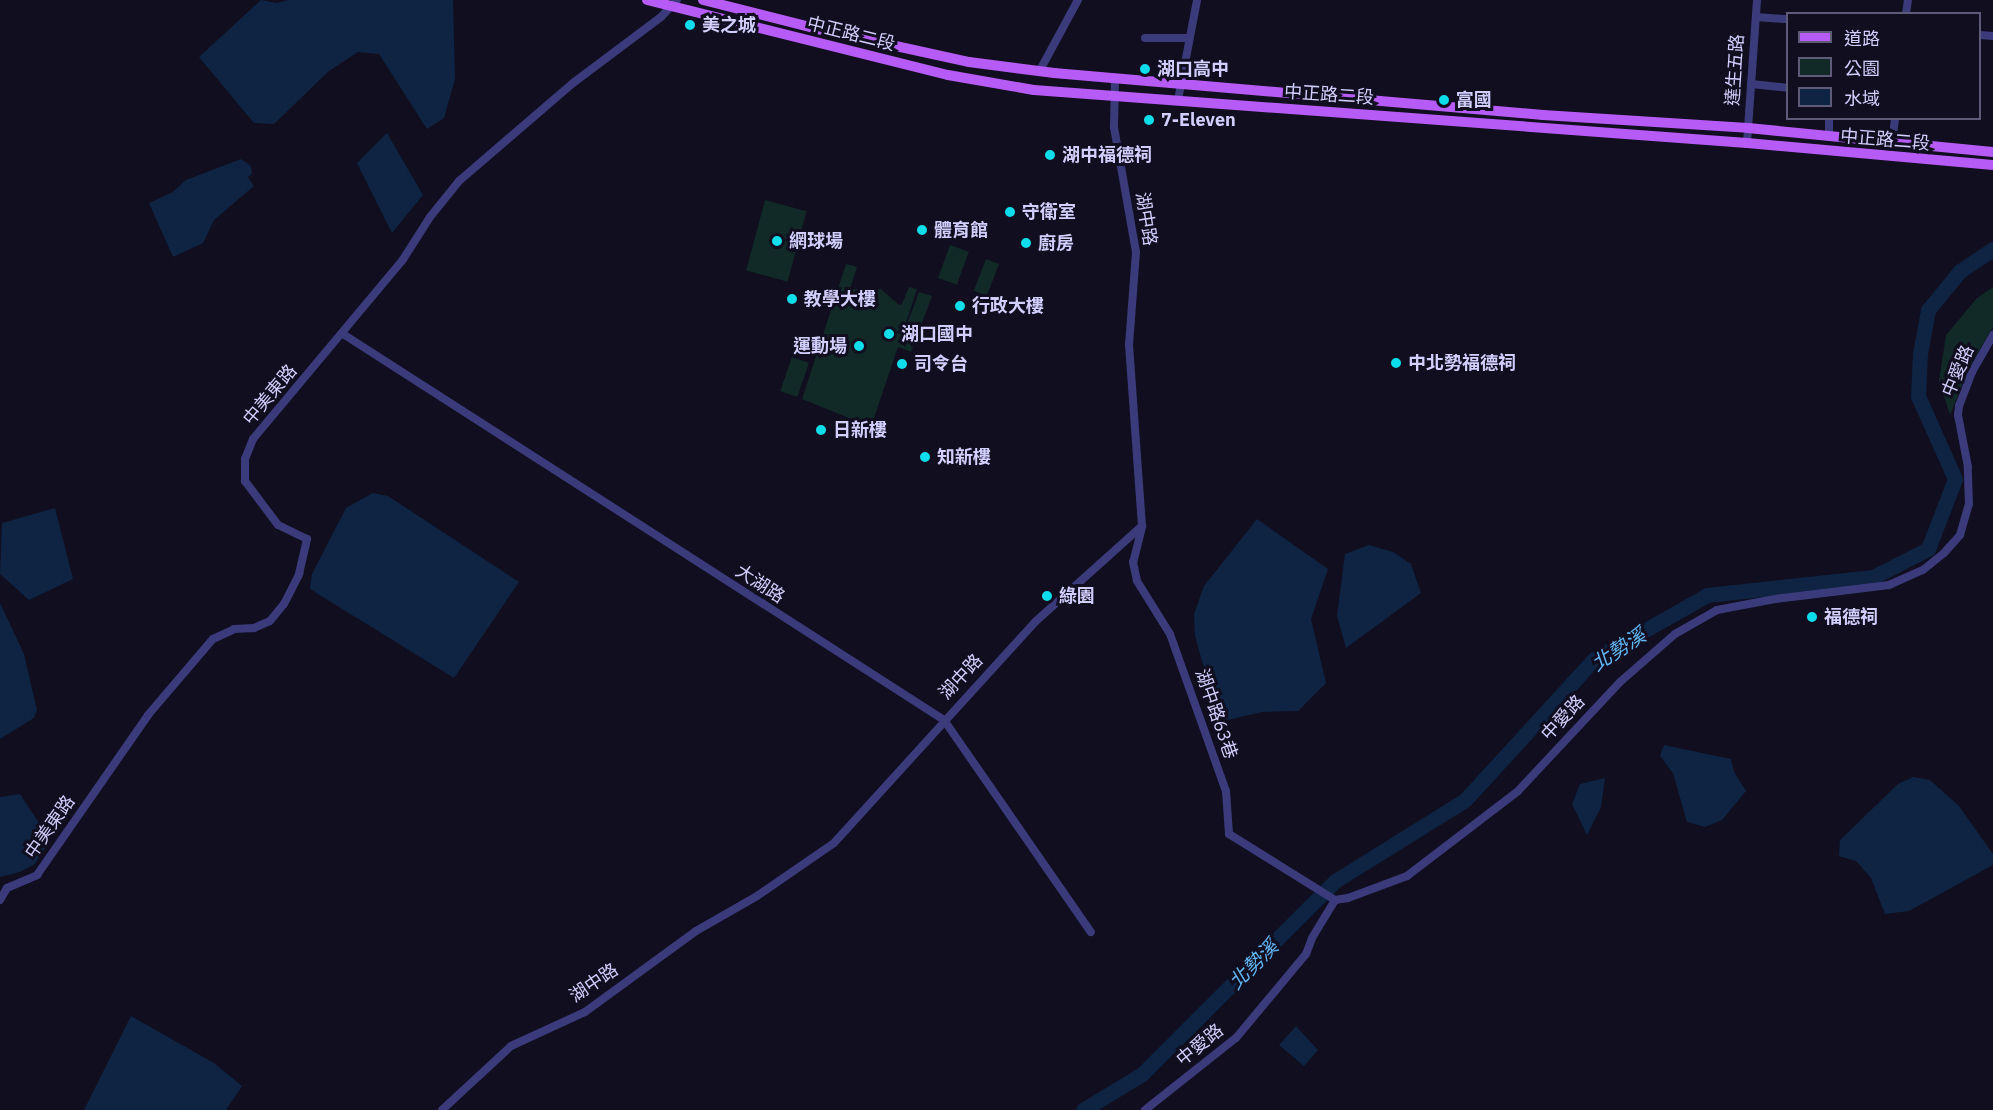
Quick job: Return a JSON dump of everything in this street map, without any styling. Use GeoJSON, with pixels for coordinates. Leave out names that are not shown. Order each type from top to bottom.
{"type":"FeatureCollection","features":[{"type":"Feature","properties":{"kind":"main road","name":"中正路二段"},"geometry":{"type":"LineString","coordinates":[[647,0],[674,3],[948,75],[1034,90],[1113,94],[1747,143],[1993,165]]}},
{"type":"Feature","properties":{"kind":"main road","name":"中正路二段"},"geometry":{"type":"LineString","coordinates":[[703,0],[818,29],[969,62],[1039,72],[1543,115],[1748,128],[1993,152]]}},
{"type":"Feature","properties":{"kind":"street"},"geometry":{"type":"LineString","coordinates":[[1039,72],[1078,0]]}},
{"type":"Feature","properties":{"kind":"street"},"geometry":{"type":"LineString","coordinates":[[1178,100],[1179,85],[1197,0]]}},
{"type":"Feature","properties":{"kind":"street","name":"達生五路"},"geometry":{"type":"LineString","coordinates":[[1747,143],[1757,0]]}},
{"type":"Feature","properties":{"kind":"street","name":"中美東路"},"geometry":{"type":"LineString","coordinates":[[0,900],[7,888],[37,875],[148,715],[213,639],[234,629],[254,628],[270,621],[284,604],[299,574],[308,539],[278,525],[262,507],[245,481],[245,459],[253,439],[402,261],[430,217],[459,181],[573,83],[661,17],[674,3]]}},
{"type":"Feature","properties":{"kind":"street"},"geometry":{"type":"LineString","coordinates":[[1756,17],[1786,20]]}},
{"type":"Feature","properties":{"kind":"street"},"geometry":{"type":"LineString","coordinates":[[1145,38],[1189,38]]}},
{"type":"Feature","properties":{"kind":"street","name":"湖中路"},"geometry":{"type":"LineString","coordinates":[[442,1110],[511,1046],[585,1011],[696,931],[757,896],[834,843],[1035,622],[1142,526],[1130,345],[1136,252],[1114,127],[1115,79]]}},
{"type":"Feature","properties":{"kind":"street"},"geometry":{"type":"LineString","coordinates":[[1751,84],[1786,88]]}},
{"type":"Feature","properties":{"kind":"street"},"geometry":{"type":"LineString","coordinates":[[1828,136],[1829,120]]}},
{"type":"Feature","properties":{"kind":"street"},"geometry":{"type":"LineString","coordinates":[[1892,143],[1895,120]]}},
{"type":"Feature","properties":{"kind":"street","name":"大湖路"},"geometry":{"type":"LineString","coordinates":[[343,334],[944,720],[1091,932]]}},
{"type":"Feature","properties":{"kind":"street","name":"中愛路"},"geometry":{"type":"LineString","coordinates":[[1145,1110],[1236,1038],[1306,954],[1312,938],[1335,900],[1348,898],[1407,876],[1518,791],[1620,682],[1667,640],[1698,619],[1717,610],[1745,604],[1889,585],[1923,570],[1944,553],[1960,535],[1969,504],[1968,467],[1958,414],[1959,406],[1975,365],[1993,335]]}},
{"type":"Feature","properties":{"kind":"street","name":"湖中路63巷"},"geometry":{"type":"LineString","coordinates":[[1142,526],[1133,562],[1137,581],[1170,634],[1226,791],[1229,834],[1335,900]]}},
{"type":"Feature","properties":{"kind":"green space","name":"網球場"},"geometry":{"type":"Polygon","coordinates":[[[765,200],[807,211],[788,282],[746,271],[765,200]]]}},
{"type":"Feature","properties":{"kind":"green space"},"geometry":{"type":"Polygon","coordinates":[[[950,245],[969,252],[957,285],[938,278],[950,245]]]}},
{"type":"Feature","properties":{"kind":"green space"},"geometry":{"type":"Polygon","coordinates":[[[986,259],[999,264],[987,296],[974,291],[986,259]]]}},
{"type":"Feature","properties":{"kind":"green space"},"geometry":{"type":"Polygon","coordinates":[[[846,264],[857,267],[850,289],[881,289],[899,305],[902,304],[909,287],[917,289],[899,345],[919,292],[932,296],[911,352],[898,347],[871,427],[802,399],[846,264]]]}},
{"type":"Feature","properties":{"kind":"green space"},"geometry":{"type":"Polygon","coordinates":[[[1993,287],[1993,327],[1971,364],[1950,415],[1939,380],[1946,335],[1977,298],[1993,287]]]}},
{"type":"Feature","properties":{"kind":"green space"},"geometry":{"type":"Polygon","coordinates":[[[792,357],[809,363],[797,397],[780,391],[792,357]]]}},
{"type":"Feature","properties":{"kind":"water"},"geometry":{"type":"Polygon","coordinates":[[[261,0],[277,3],[288,0],[453,0],[455,79],[444,118],[427,129],[379,54],[358,52],[329,71],[274,124],[254,123],[199,57],[261,0]]]}},
{"type":"Feature","properties":{"kind":"water"},"geometry":{"type":"Polygon","coordinates":[[[387,133],[423,195],[392,233],[357,163],[387,133]]]}},
{"type":"Feature","properties":{"kind":"water"},"geometry":{"type":"Polygon","coordinates":[[[241,159],[251,166],[252,174],[248,177],[254,186],[214,220],[203,243],[173,257],[149,203],[173,192],[186,180],[241,159]]]}},
{"type":"Feature","properties":{"kind":"water"},"geometry":{"type":"Polygon","coordinates":[[[373,493],[388,496],[519,582],[454,678],[310,589],[312,574],[346,508],[373,493]]]}},
{"type":"Feature","properties":{"kind":"water"},"geometry":{"type":"Polygon","coordinates":[[[55,508],[73,579],[29,600],[0,574],[2,523],[55,508]]]}},
{"type":"Feature","properties":{"kind":"water"},"geometry":{"type":"Polygon","coordinates":[[[1257,519],[1328,569],[1311,619],[1326,683],[1298,711],[1262,712],[1219,722],[1195,636],[1194,614],[1204,586],[1257,519]]]}},
{"type":"Feature","properties":{"kind":"water"},"geometry":{"type":"Polygon","coordinates":[[[1369,545],[1393,552],[1411,564],[1421,593],[1346,648],[1337,616],[1345,554],[1369,545]]]}},
{"type":"Feature","properties":{"kind":"water"},"geometry":{"type":"Polygon","coordinates":[[[0,603],[24,654],[37,710],[34,718],[0,739],[0,603]]]}},
{"type":"Feature","properties":{"kind":"water"},"geometry":{"type":"Polygon","coordinates":[[[1664,745],[1731,759],[1734,772],[1746,791],[1722,820],[1705,827],[1687,822],[1673,773],[1660,756],[1664,745]]]}},
{"type":"Feature","properties":{"kind":"water"},"geometry":{"type":"Polygon","coordinates":[[[1913,777],[1930,780],[1959,806],[1993,854],[1993,865],[1909,911],[1885,914],[1871,878],[1856,861],[1839,856],[1840,840],[1898,784],[1913,777]]]}},
{"type":"Feature","properties":{"kind":"water"},"geometry":{"type":"Polygon","coordinates":[[[1605,778],[1601,807],[1587,835],[1572,804],[1580,784],[1605,778]]]}},
{"type":"Feature","properties":{"kind":"water"},"geometry":{"type":"Polygon","coordinates":[[[20,794],[50,840],[35,864],[20,872],[0,877],[0,797],[20,794]]]}},
{"type":"Feature","properties":{"kind":"water"},"geometry":{"type":"Polygon","coordinates":[[[131,1016],[214,1063],[242,1086],[226,1110],[84,1110],[131,1016]]]}},
{"type":"Feature","properties":{"kind":"water"},"geometry":{"type":"Polygon","coordinates":[[[1296,1026],[1318,1050],[1304,1066],[1279,1045],[1296,1026]]]}},
{"type":"Feature","properties":{"kind":"waterway","name":"北勢溪"},"geometry":{"type":"LineString","coordinates":[[1083,1110],[1142,1074],[1335,881],[1465,800],[1594,659],[1707,595],[1873,577],[1928,549],[1955,479],[1918,396],[1920,354],[1928,310],[1960,271],[1993,249]]}},
{"type":"Feature","properties":{"kind":"place","name":"美之城"},"geometry":{"type":"Point","coordinates":[690,25]}},
{"type":"Feature","properties":{"kind":"place","name":"湖口高中"},"geometry":{"type":"Point","coordinates":[1145,69]}},
{"type":"Feature","properties":{"kind":"place","name":"富國"},"geometry":{"type":"Point","coordinates":[1444,100]}},
{"type":"Feature","properties":{"kind":"place","name":"7-Eleven"},"geometry":{"type":"Point","coordinates":[1149,120]}},
{"type":"Feature","properties":{"kind":"place","name":"湖中福德祠"},"geometry":{"type":"Point","coordinates":[1050,155]}},
{"type":"Feature","properties":{"kind":"place","name":"守衛室"},"geometry":{"type":"Point","coordinates":[1010,212]}},
{"type":"Feature","properties":{"kind":"place","name":"體育館"},"geometry":{"type":"Point","coordinates":[922,230]}},
{"type":"Feature","properties":{"kind":"place","name":"網球場"},"geometry":{"type":"Point","coordinates":[777,241]}},
{"type":"Feature","properties":{"kind":"place","name":"廚房"},"geometry":{"type":"Point","coordinates":[1026,243]}},
{"type":"Feature","properties":{"kind":"place","name":"教學大樓"},"geometry":{"type":"Point","coordinates":[792,299]}},
{"type":"Feature","properties":{"kind":"place","name":"行政大樓"},"geometry":{"type":"Point","coordinates":[960,306]}},
{"type":"Feature","properties":{"kind":"place","name":"湖口國中"},"geometry":{"type":"Point","coordinates":[889,334]}},
{"type":"Feature","properties":{"kind":"place","name":"運動場"},"geometry":{"type":"Point","coordinates":[859,346]}},
{"type":"Feature","properties":{"kind":"place","name":"中北勢福德祠"},"geometry":{"type":"Point","coordinates":[1396,363]}},
{"type":"Feature","properties":{"kind":"place","name":"司令台"},"geometry":{"type":"Point","coordinates":[902,364]}},
{"type":"Feature","properties":{"kind":"place","name":"日新樓"},"geometry":{"type":"Point","coordinates":[821,430]}},
{"type":"Feature","properties":{"kind":"place","name":"知新樓"},"geometry":{"type":"Point","coordinates":[925,457]}},
{"type":"Feature","properties":{"kind":"place","name":"綠園"},"geometry":{"type":"Point","coordinates":[1047,596]}},
{"type":"Feature","properties":{"kind":"place","name":"福德祠"},"geometry":{"type":"Point","coordinates":[1812,617]}}]}
